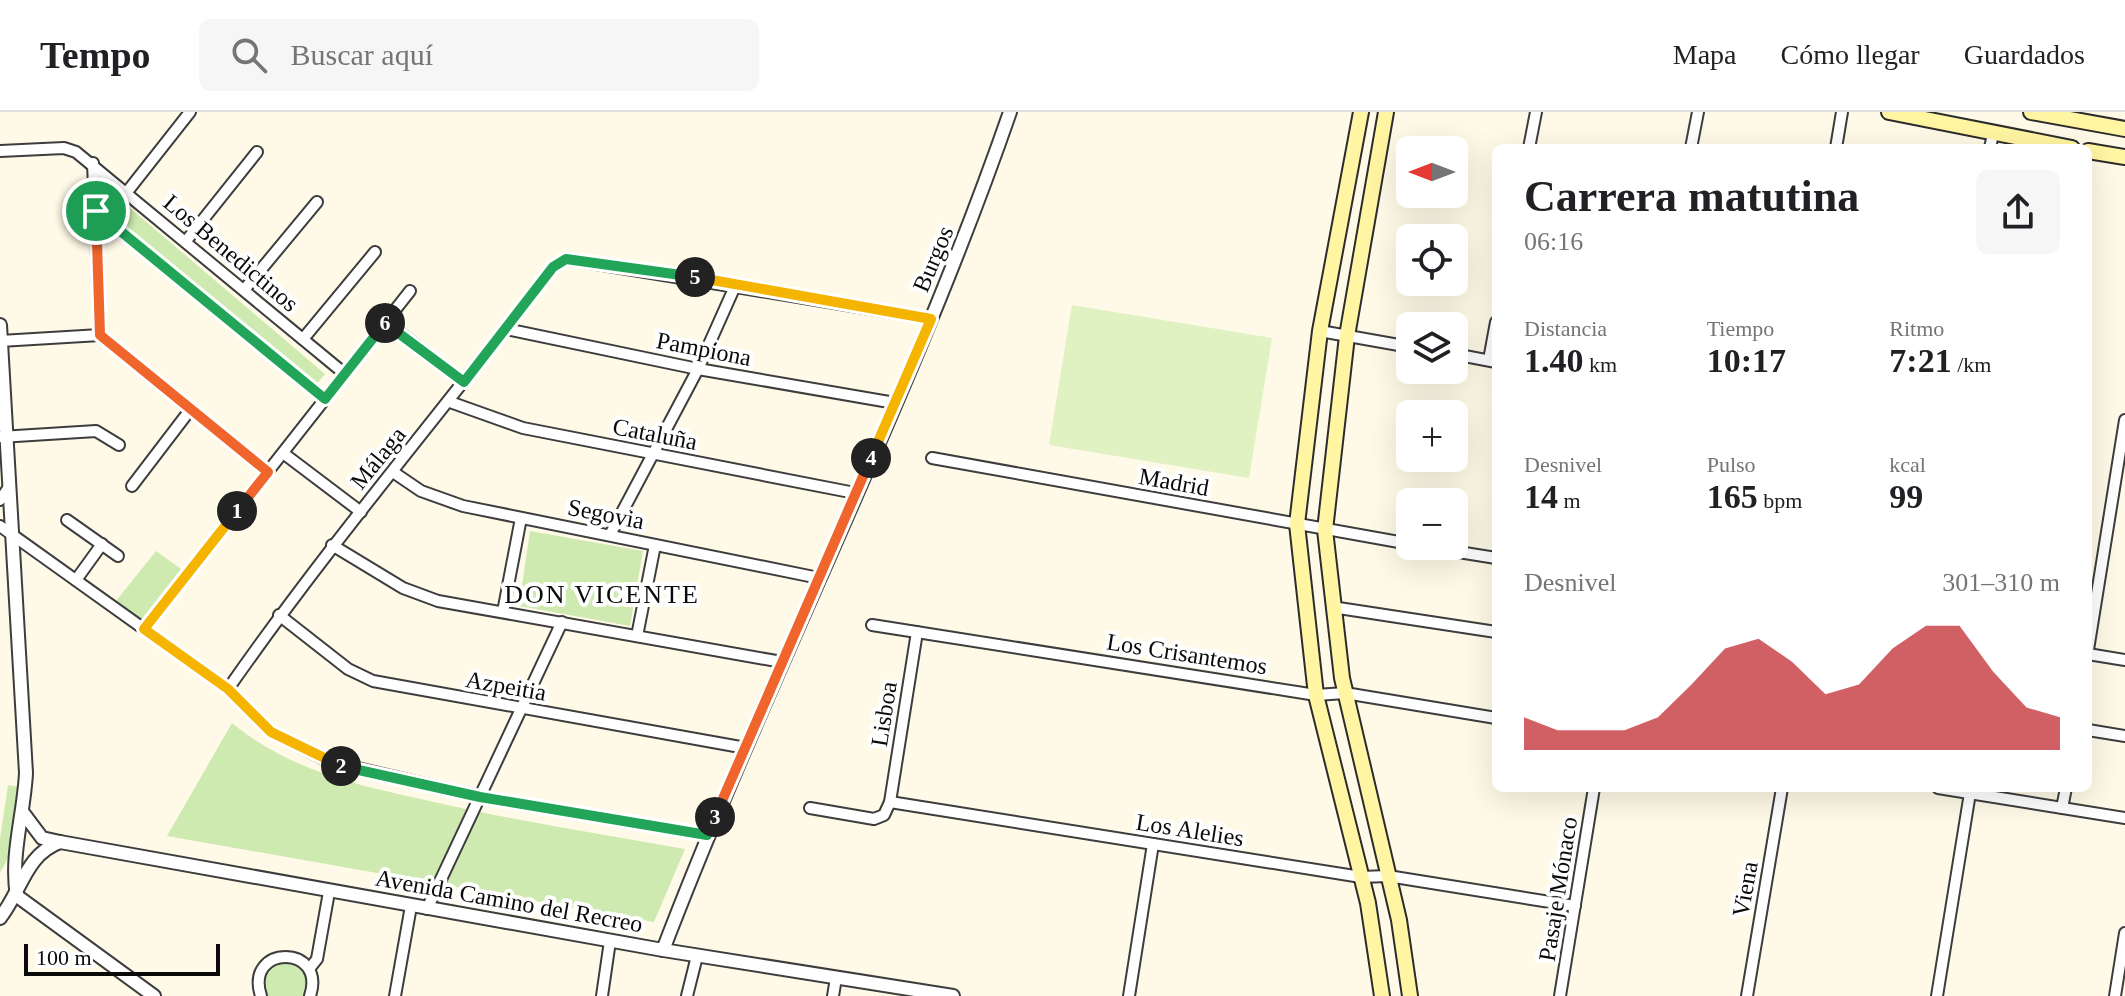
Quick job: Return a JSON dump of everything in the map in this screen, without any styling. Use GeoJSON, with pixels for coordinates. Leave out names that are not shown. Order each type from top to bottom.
{"type":"FeatureCollection","features":[{"type":"Feature","properties":{"kind":"main road"},"geometry":{"type":"LineString","coordinates":[[1361,112],[1320,331],[1297,524],[1316,695],[1361,877],[1382,996]]}},
{"type":"Feature","properties":{"kind":"main road"},"geometry":{"type":"LineString","coordinates":[[1386,112],[1347,336],[1325,530],[1332,607],[1345,693],[1388,876],[1410,996]]}},
{"type":"Feature","properties":{"kind":"main road"},"geometry":{"type":"LineString","coordinates":[[1889,112],[1992,141],[2026,144]]}},
{"type":"Feature","properties":{"kind":"main road"},"geometry":{"type":"LineString","coordinates":[[2031,112],[2125,129]]}},
{"type":"Feature","properties":{"kind":"main road"},"geometry":{"type":"LineString","coordinates":[[2092,152],[2125,157]]}},
{"type":"Feature","properties":{"kind":"street"},"geometry":{"type":"LineString","coordinates":[[127,192],[190,112]]}},
{"type":"Feature","properties":{"kind":"street","name":"Burgos"},"geometry":{"type":"LineString","coordinates":[[663,950],[707,835],[973,221],[1010,112]]}},
{"type":"Feature","properties":{"kind":"street"},"geometry":{"type":"LineString","coordinates":[[1530,144],[1536,112]]}},
{"type":"Feature","properties":{"kind":"street"},"geometry":{"type":"LineString","coordinates":[[1692,144],[1698,112]]}},
{"type":"Feature","properties":{"kind":"street"},"geometry":{"type":"LineString","coordinates":[[1837,144],[1842,112]]}},
{"type":"Feature","properties":{"kind":"street","name":"Los Benedictinos"},"geometry":{"type":"LineString","coordinates":[[0,151],[64,148],[93,163],[345,374]]}},
{"type":"Feature","properties":{"kind":"street"},"geometry":{"type":"LineString","coordinates":[[186,241],[257,152]]}},
{"type":"Feature","properties":{"kind":"street"},"geometry":{"type":"LineString","coordinates":[[93,163],[100,335]]}},
{"type":"Feature","properties":{"kind":"street"},"geometry":{"type":"LineString","coordinates":[[244,290],[317,202]]}},
{"type":"Feature","properties":{"kind":"street"},"geometry":{"type":"LineString","coordinates":[[96,211],[325,399]]}},
{"type":"Feature","properties":{"kind":"street"},"geometry":{"type":"LineString","coordinates":[[303,339],[375,252]]}},
{"type":"Feature","properties":{"kind":"street","name":"Málaga"},"geometry":{"type":"LineString","coordinates":[[228,689],[332,545],[450,402],[553,267],[566,259],[736,284]]}},
{"type":"Feature","properties":{"kind":"street"},"geometry":{"type":"LineString","coordinates":[[610,535],[698,369],[736,284],[931,319]]}},
{"type":"Feature","properties":{"kind":"street"},"geometry":{"type":"LineString","coordinates":[[144,629],[410,291]]}},
{"type":"Feature","properties":{"kind":"street"},"geometry":{"type":"LineString","coordinates":[[386,322],[464,382]]}},
{"type":"Feature","properties":{"kind":"street"},"geometry":{"type":"LineString","coordinates":[[0,325],[3,437],[9,487],[26,773],[24,814],[13,871],[17,896],[154,996]]}},
{"type":"Feature","properties":{"kind":"street","name":"Pampiona"},"geometry":{"type":"LineString","coordinates":[[506,329],[698,369],[895,403]]}},
{"type":"Feature","properties":{"kind":"street"},"geometry":{"type":"LineString","coordinates":[[1320,331],[1396,345]]}},
{"type":"Feature","properties":{"kind":"street"},"geometry":{"type":"LineString","coordinates":[[0,341],[100,335],[268,472]]}},
{"type":"Feature","properties":{"kind":"street"},"geometry":{"type":"LineString","coordinates":[[1468,357],[1492,361]]}},
{"type":"Feature","properties":{"kind":"street","name":"Cataluña"},"geometry":{"type":"LineString","coordinates":[[450,402],[523,428],[855,493]]}},
{"type":"Feature","properties":{"kind":"street"},"geometry":{"type":"LineString","coordinates":[[132,486],[190,410]]}},
{"type":"Feature","properties":{"kind":"street"},"geometry":{"type":"LineString","coordinates":[[2092,627],[2125,420]]}},
{"type":"Feature","properties":{"kind":"street"},"geometry":{"type":"LineString","coordinates":[[3,437],[96,431],[119,445]]}},
{"type":"Feature","properties":{"kind":"street"},"geometry":{"type":"LineString","coordinates":[[283,453],[361,512]]}},
{"type":"Feature","properties":{"kind":"street","name":"Madrid"},"geometry":{"type":"LineString","coordinates":[[932,458],[1396,542]]}},
{"type":"Feature","properties":{"kind":"street","name":"Segovia"},"geometry":{"type":"LineString","coordinates":[[393,472],[421,491],[448,503],[819,578]]}},
{"type":"Feature","properties":{"kind":"street"},"geometry":{"type":"LineString","coordinates":[[0,500],[9,487]]}},
{"type":"Feature","properties":{"kind":"street"},"geometry":{"type":"LineString","coordinates":[[503,612],[521,518]]}},
{"type":"Feature","properties":{"kind":"street"},"geometry":{"type":"LineString","coordinates":[[67,520],[118,556]]}},
{"type":"Feature","properties":{"kind":"street"},"geometry":{"type":"LineString","coordinates":[[0,526],[228,689],[271,732],[328,761],[480,797],[707,835]]}},
{"type":"Feature","properties":{"kind":"street"},"geometry":{"type":"LineString","coordinates":[[76,580],[102,544]]}},
{"type":"Feature","properties":{"kind":"street"},"geometry":{"type":"LineString","coordinates":[[332,545],[420,595],[782,662]]}},
{"type":"Feature","properties":{"kind":"street"},"geometry":{"type":"LineString","coordinates":[[637,636],[655,545]]}},
{"type":"Feature","properties":{"kind":"street"},"geometry":{"type":"LineString","coordinates":[[1468,554],[1492,557]]}},
{"type":"Feature","properties":{"kind":"street"},"geometry":{"type":"LineString","coordinates":[[1332,607],[1492,631]]}},
{"type":"Feature","properties":{"kind":"street","name":"Azpeitia"},"geometry":{"type":"LineString","coordinates":[[279,615],[348,669],[373,681],[746,748]]}},
{"type":"Feature","properties":{"kind":"street"},"geometry":{"type":"LineString","coordinates":[[427,909],[562,622]]}},
{"type":"Feature","properties":{"kind":"street","name":"Los Crisantemos"},"geometry":{"type":"LineString","coordinates":[[872,625],[1316,695],[1345,693],[1492,717]]}},
{"type":"Feature","properties":{"kind":"street","name":"Lisboa"},"geometry":{"type":"LineString","coordinates":[[890,802],[917,632]]}},
{"type":"Feature","properties":{"kind":"street"},"geometry":{"type":"LineString","coordinates":[[2092,653],[2125,660]]}},
{"type":"Feature","properties":{"kind":"street"},"geometry":{"type":"LineString","coordinates":[[2092,731],[2125,736]]}},
{"type":"Feature","properties":{"kind":"street","name":"Pasaje Mónaco"},"geometry":{"type":"LineString","coordinates":[[1560,996],[1593,792]]}},
{"type":"Feature","properties":{"kind":"street","name":"Viena"},"geometry":{"type":"LineString","coordinates":[[1747,996],[1781,792]]}},
{"type":"Feature","properties":{"kind":"street"},"geometry":{"type":"LineString","coordinates":[[1964,792],[2125,818]]}},
{"type":"Feature","properties":{"kind":"street"},"geometry":{"type":"LineString","coordinates":[[2062,808],[2065,792]]}},
{"type":"Feature","properties":{"kind":"street"},"geometry":{"type":"LineString","coordinates":[[1937,996],[1970,793]]}},
{"type":"Feature","properties":{"kind":"street"},"geometry":{"type":"LineString","coordinates":[[810,808],[874,819],[884,815],[890,802]]}},
{"type":"Feature","properties":{"kind":"street","name":"Los Alelies"},"geometry":{"type":"LineString","coordinates":[[890,802],[1361,877],[1388,876],[1575,906]]}},
{"type":"Feature","properties":{"kind":"street"},"geometry":{"type":"LineString","coordinates":[[24,814],[27,837],[40,851]]}},
{"type":"Feature","properties":{"kind":"street","name":"Avenida Camino del Recreo"},"geometry":{"type":"LineString","coordinates":[[24,814],[42,838],[60,842],[610,941],[953,996]]}},
{"type":"Feature","properties":{"kind":"street"},"geometry":{"type":"LineString","coordinates":[[0,918],[17,896],[32,860],[40,851],[60,842]]}},
{"type":"Feature","properties":{"kind":"street"},"geometry":{"type":"LineString","coordinates":[[1129,996],[1153,844]]}},
{"type":"Feature","properties":{"kind":"street"},"geometry":{"type":"LineString","coordinates":[[309,969],[317,959],[329,892]]}},
{"type":"Feature","properties":{"kind":"street"},"geometry":{"type":"LineString","coordinates":[[395,996],[411,906]]}},
{"type":"Feature","properties":{"kind":"street"},"geometry":{"type":"LineString","coordinates":[[2115,996],[2125,933]]}},
{"type":"Feature","properties":{"kind":"street"},"geometry":{"type":"LineString","coordinates":[[602,996],[610,941]]}},
{"type":"Feature","properties":{"kind":"street"},"geometry":{"type":"LineString","coordinates":[[260,995],[259,976],[269,961],[286,956],[295,958],[309,969],[313,987],[310,996]]}},
{"type":"Feature","properties":{"kind":"street"},"geometry":{"type":"LineString","coordinates":[[687,996],[697,956]]}},
{"type":"Feature","properties":{"kind":"street"},"geometry":{"type":"LineString","coordinates":[[833,996],[836,978]]}},
{"type":"Feature","properties":{"kind":"green space"},"geometry":{"type":"Polygon","coordinates":[[[99,191],[110,191],[325,374],[315,386],[100,207],[99,191]]]}},
{"type":"Feature","properties":{"kind":"green space"},"geometry":{"type":"Polygon","coordinates":[[[1072,305],[1272,338],[1249,478],[1049,445],[1072,305]]]}},
{"type":"Feature","properties":{"kind":"green space"},"geometry":{"type":"Polygon","coordinates":[[[530,531],[643,551],[630,626],[519,606],[530,531]]]}},
{"type":"Feature","properties":{"kind":"green space"},"geometry":{"type":"Polygon","coordinates":[[[156,551],[188,574],[144,629],[112,606],[156,551]]]}},
{"type":"Feature","properties":{"kind":"green space"},"geometry":{"type":"Polygon","coordinates":[[[232,723],[279,754],[354,783],[496,815],[685,849],[654,922],[167,836],[232,723]]]}},
{"type":"Feature","properties":{"kind":"green space"},"geometry":{"type":"Polygon","coordinates":[[[8,785],[19,787],[17,820],[10,853],[0,872],[0,839],[8,785]]]}},
{"type":"Feature","properties":{"kind":"green space"},"geometry":{"type":"Polygon","coordinates":[[[279,961],[293,964],[303,971],[307,982],[304,996],[265,996],[262,976],[279,961]]]}},
{"type":"Feature","properties":{"kind":"district","name":"DON VICENTE"},"geometry":{"type":"Point","coordinates":[602,594]}},
{"type":"Feature","properties":{"kind":"route"},"geometry":{"type":"LineString","coordinates":[[96,211],[325,399],[386,322],[464,382],[553,267],[566,259],[580,258],[931,319],[707,835],[480,797],[346,768],[271,732],[228,689],[144,629],[268,472],[100,335],[96,211]]}}]}
